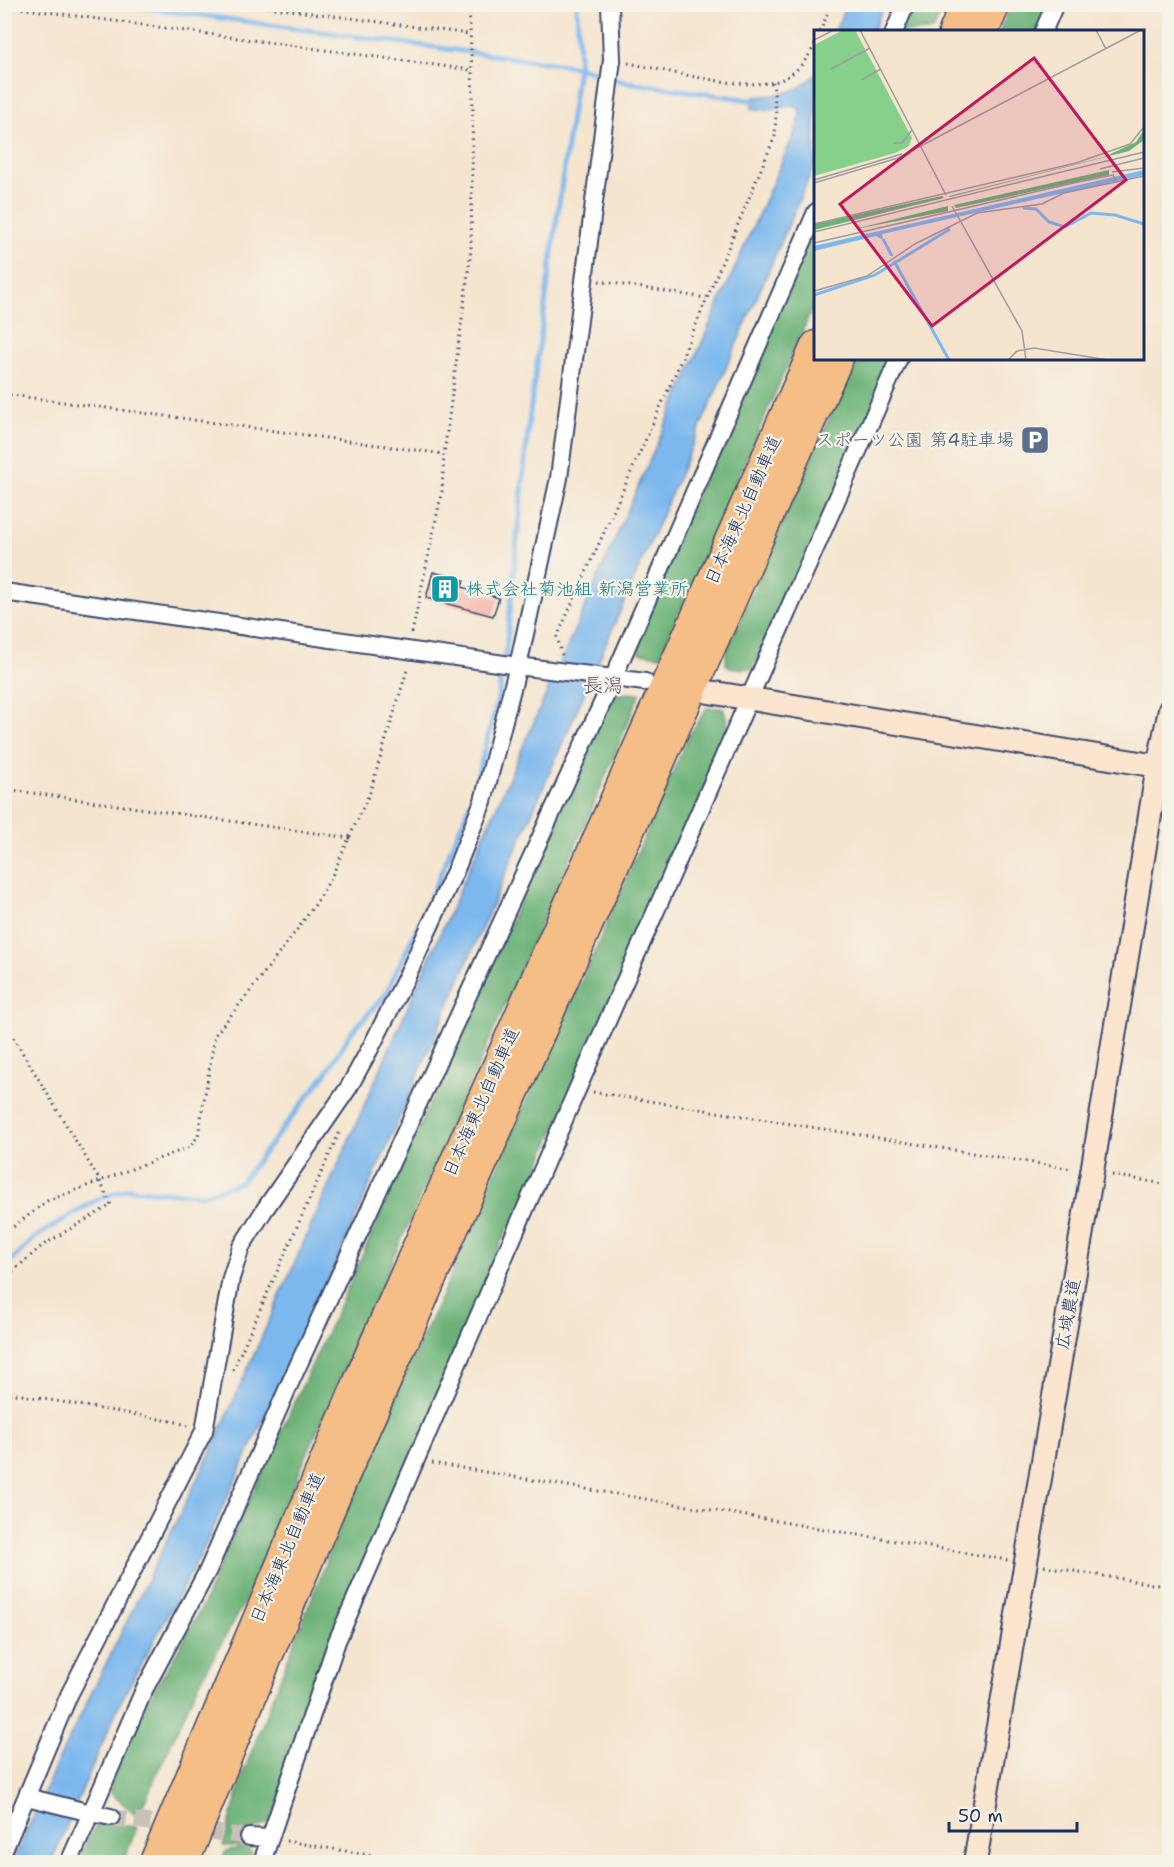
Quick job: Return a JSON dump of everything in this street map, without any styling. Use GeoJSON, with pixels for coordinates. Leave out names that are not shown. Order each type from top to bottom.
{"type":"FeatureCollection","features":[{"type":"Feature","properties":{"kind":"highway"},"geometry":{"type":"LineString","coordinates":[[955,30],[966,4]]}},
{"type":"Feature","properties":{"kind":"highway"},"geometry":{"type":"LineString","coordinates":[[984,30],[995,4]]}},
{"type":"Feature","properties":{"kind":"highway","name":"日本海東北自動車道"},"geometry":{"type":"LineString","coordinates":[[184,1863],[260,1641],[374,1346],[814,351]]}},
{"type":"Feature","properties":{"kind":"highway","name":"日本海東北自動車道"},"geometry":{"type":"LineString","coordinates":[[155,1863],[260,1641],[342,1480],[837,360]]}},
{"type":"Feature","properties":{"kind":"highway"},"geometry":{"type":"LineString","coordinates":[[144,1863],[195,1743],[260,1641]]}},
{"type":"Feature","properties":{"kind":"highway"},"geometry":{"type":"LineString","coordinates":[[201,1863],[260,1641]]}},
{"type":"Feature","properties":{"kind":"street"},"geometry":{"type":"LineString","coordinates":[[4,1850],[69,1695],[204,1431],[231,1278],[241,1246],[349,1087],[407,976],[456,869],[483,801],[559,478],[612,63],[610,4]]}},
{"type":"Feature","properties":{"kind":"street"},"geometry":{"type":"LineString","coordinates":[[895,30],[906,4]]}},
{"type":"Feature","properties":{"kind":"street"},"geometry":{"type":"LineString","coordinates":[[1044,30],[1055,4]]}},
{"type":"Feature","properties":{"kind":"street"},"geometry":{"type":"LineString","coordinates":[[69,1863],[87,1813],[144,1690],[208,1570],[295,1372],[610,678],[814,217]]}},
{"type":"Feature","properties":{"kind":"street"},"geometry":{"type":"LineString","coordinates":[[262,1863],[337,1641],[576,1090],[898,360]]}},
{"type":"Feature","properties":{"kind":"street"},"geometry":{"type":"LineString","coordinates":[[4,592],[516,666],[645,682]]}},
{"type":"Feature","properties":{"kind":"street"},"geometry":{"type":"LineString","coordinates":[[709,692],[1164,767]]}},
{"type":"Feature","properties":{"kind":"street","name":"広域農道"},"geometry":{"type":"LineString","coordinates":[[975,1863],[1092,1172],[1164,767],[1170,710]]}},
{"type":"Feature","properties":{"kind":"street"},"geometry":{"type":"LineString","coordinates":[[27,1797],[111,1817]]}},
{"type":"Feature","properties":{"kind":"street"},"geometry":{"type":"LineString","coordinates":[[249,1837],[269,1838]]}},
{"type":"Feature","properties":{"kind":"path"},"geometry":{"type":"LineString","coordinates":[[244,4],[469,34]]}},
{"type":"Feature","properties":{"kind":"path"},"geometry":{"type":"LineString","coordinates":[[4,1234],[47,1201],[190,1147],[198,1136],[215,1035],[317,902],[350,838],[370,792],[408,671],[409,649],[442,491],[444,454],[471,251],[473,96],[469,4]]}},
{"type":"Feature","properties":{"kind":"path"},"geometry":{"type":"LineString","coordinates":[[821,30],[831,4]]}},
{"type":"Feature","properties":{"kind":"path"},"geometry":{"type":"LineString","coordinates":[[4,6],[471,70]]}},
{"type":"Feature","properties":{"kind":"path"},"geometry":{"type":"LineString","coordinates":[[612,63],[736,83],[774,82],[800,67],[814,46]]}},
{"type":"Feature","properties":{"kind":"path"},"geometry":{"type":"LineString","coordinates":[[560,650],[557,637],[676,372],[776,136],[774,82]]}},
{"type":"Feature","properties":{"kind":"path"},"geometry":{"type":"LineString","coordinates":[[585,279],[706,298]]}},
{"type":"Feature","properties":{"kind":"path"},"geometry":{"type":"LineString","coordinates":[[4,394],[444,454]]}},
{"type":"Feature","properties":{"kind":"path"},"geometry":{"type":"LineString","coordinates":[[4,789],[350,838]]}},
{"type":"Feature","properties":{"kind":"path"},"geometry":{"type":"LineString","coordinates":[[4,1022],[100,1181],[111,1205],[43,1245],[4,1279]]}},
{"type":"Feature","properties":{"kind":"path"},"geometry":{"type":"LineString","coordinates":[[576,1090],[1170,1185]]}},
{"type":"Feature","properties":{"kind":"path"},"geometry":{"type":"LineString","coordinates":[[229,1379],[340,1132]]}},
{"type":"Feature","properties":{"kind":"path"},"geometry":{"type":"LineString","coordinates":[[4,1392],[177,1422],[204,1431]]}},
{"type":"Feature","properties":{"kind":"path"},"geometry":{"type":"LineString","coordinates":[[416,1460],[1170,1587]]}},
{"type":"Feature","properties":{"kind":"path"},"geometry":{"type":"LineString","coordinates":[[269,1838],[410,1863]]}},
{"type":"Feature","properties":{"kind":"green space"},"geometry":{"type":"Polygon","coordinates":[[[909,5],[944,5],[933,30],[899,30],[909,5]]]}},
{"type":"Feature","properties":{"kind":"green space"},"geometry":{"type":"Polygon","coordinates":[[[1011,5],[1059,5],[1048,30],[1000,30],[1011,5]]]}},
{"type":"Feature","properties":{"kind":"green space"},"geometry":{"type":"Polygon","coordinates":[[[814,224],[814,304],[660,656],[640,653],[636,633],[814,224]]]}},
{"type":"Feature","properties":{"kind":"green space"},"geometry":{"type":"Polygon","coordinates":[[[855,360],[899,360],[766,647],[751,669],[731,668],[726,664],[726,652],[855,360]]]}},
{"type":"Feature","properties":{"kind":"green space"},"geometry":{"type":"Polygon","coordinates":[[[640,693],[599,792],[316,1433],[242,1607],[195,1691],[138,1816],[109,1792],[124,1750],[147,1702],[203,1605],[221,1561],[349,1285],[612,694],[640,693]]]}},
{"type":"Feature","properties":{"kind":"green space"},"geometry":{"type":"Polygon","coordinates":[[[707,708],[723,708],[730,731],[528,1191],[500,1244],[484,1296],[271,1822],[252,1830],[239,1846],[223,1846],[244,1771],[329,1554],[382,1427],[688,737],[707,708]]]}},
{"type":"Feature","properties":{"kind":"green space"},"geometry":{"type":"Polygon","coordinates":[[[98,1823],[137,1827],[123,1862],[77,1862],[98,1823]]]}},
{"type":"Feature","properties":{"kind":"green space"},"geometry":{"type":"Polygon","coordinates":[[[249,1849],[255,1862],[221,1862],[226,1851],[249,1849]]]}},
{"type":"Feature","properties":{"kind":"water"},"geometry":{"type":"Polygon","coordinates":[[[846,4],[884,5],[873,30],[835,30],[846,4]]]}},
{"type":"Feature","properties":{"kind":"water"},"geometry":{"type":"Polygon","coordinates":[[[814,76],[814,166],[335,1265],[203,1550],[119,1705],[51,1862],[13,1862],[57,1763],[214,1445],[799,123],[800,110],[796,105],[767,110],[752,108],[754,97],[794,90],[814,76]]]}},
{"type":"Feature","properties":{"kind":"building"},"geometry":{"type":"Polygon","coordinates":[[[433,572],[464,580],[462,587],[499,598],[493,616],[426,598],[433,572]]]}},
{"type":"Feature","properties":{"kind":"waterway"},"geometry":{"type":"LineString","coordinates":[[116,4],[572,66],[626,82],[757,101]]}},
{"type":"Feature","properties":{"kind":"waterway"},"geometry":{"type":"LineString","coordinates":[[4,1267],[37,1236],[96,1200],[127,1189],[203,1195],[241,1182],[327,1072],[350,1034],[386,994],[424,913],[471,802],[500,690],[500,677],[506,651],[529,420],[579,60],[577,4]]}},
{"type":"Feature","properties":{"kind":"tunnel"},"geometry":{"type":"LineString","coordinates":[[111,1817],[249,1837]]}},
{"type":"Feature","properties":{"kind":"place","name":"スポーツ公園 第4駐車場"},"geometry":{"type":"Point","coordinates":[1035,440]}},
{"type":"Feature","properties":{"kind":"place","name":"株式会社菊池組 新潟営業所"},"geometry":{"type":"Point","coordinates":[445,589]}},
{"type":"Feature","properties":{"kind":"district","name":"長潟"},"geometry":{"type":"Point","coordinates":[603,685]}}]}
